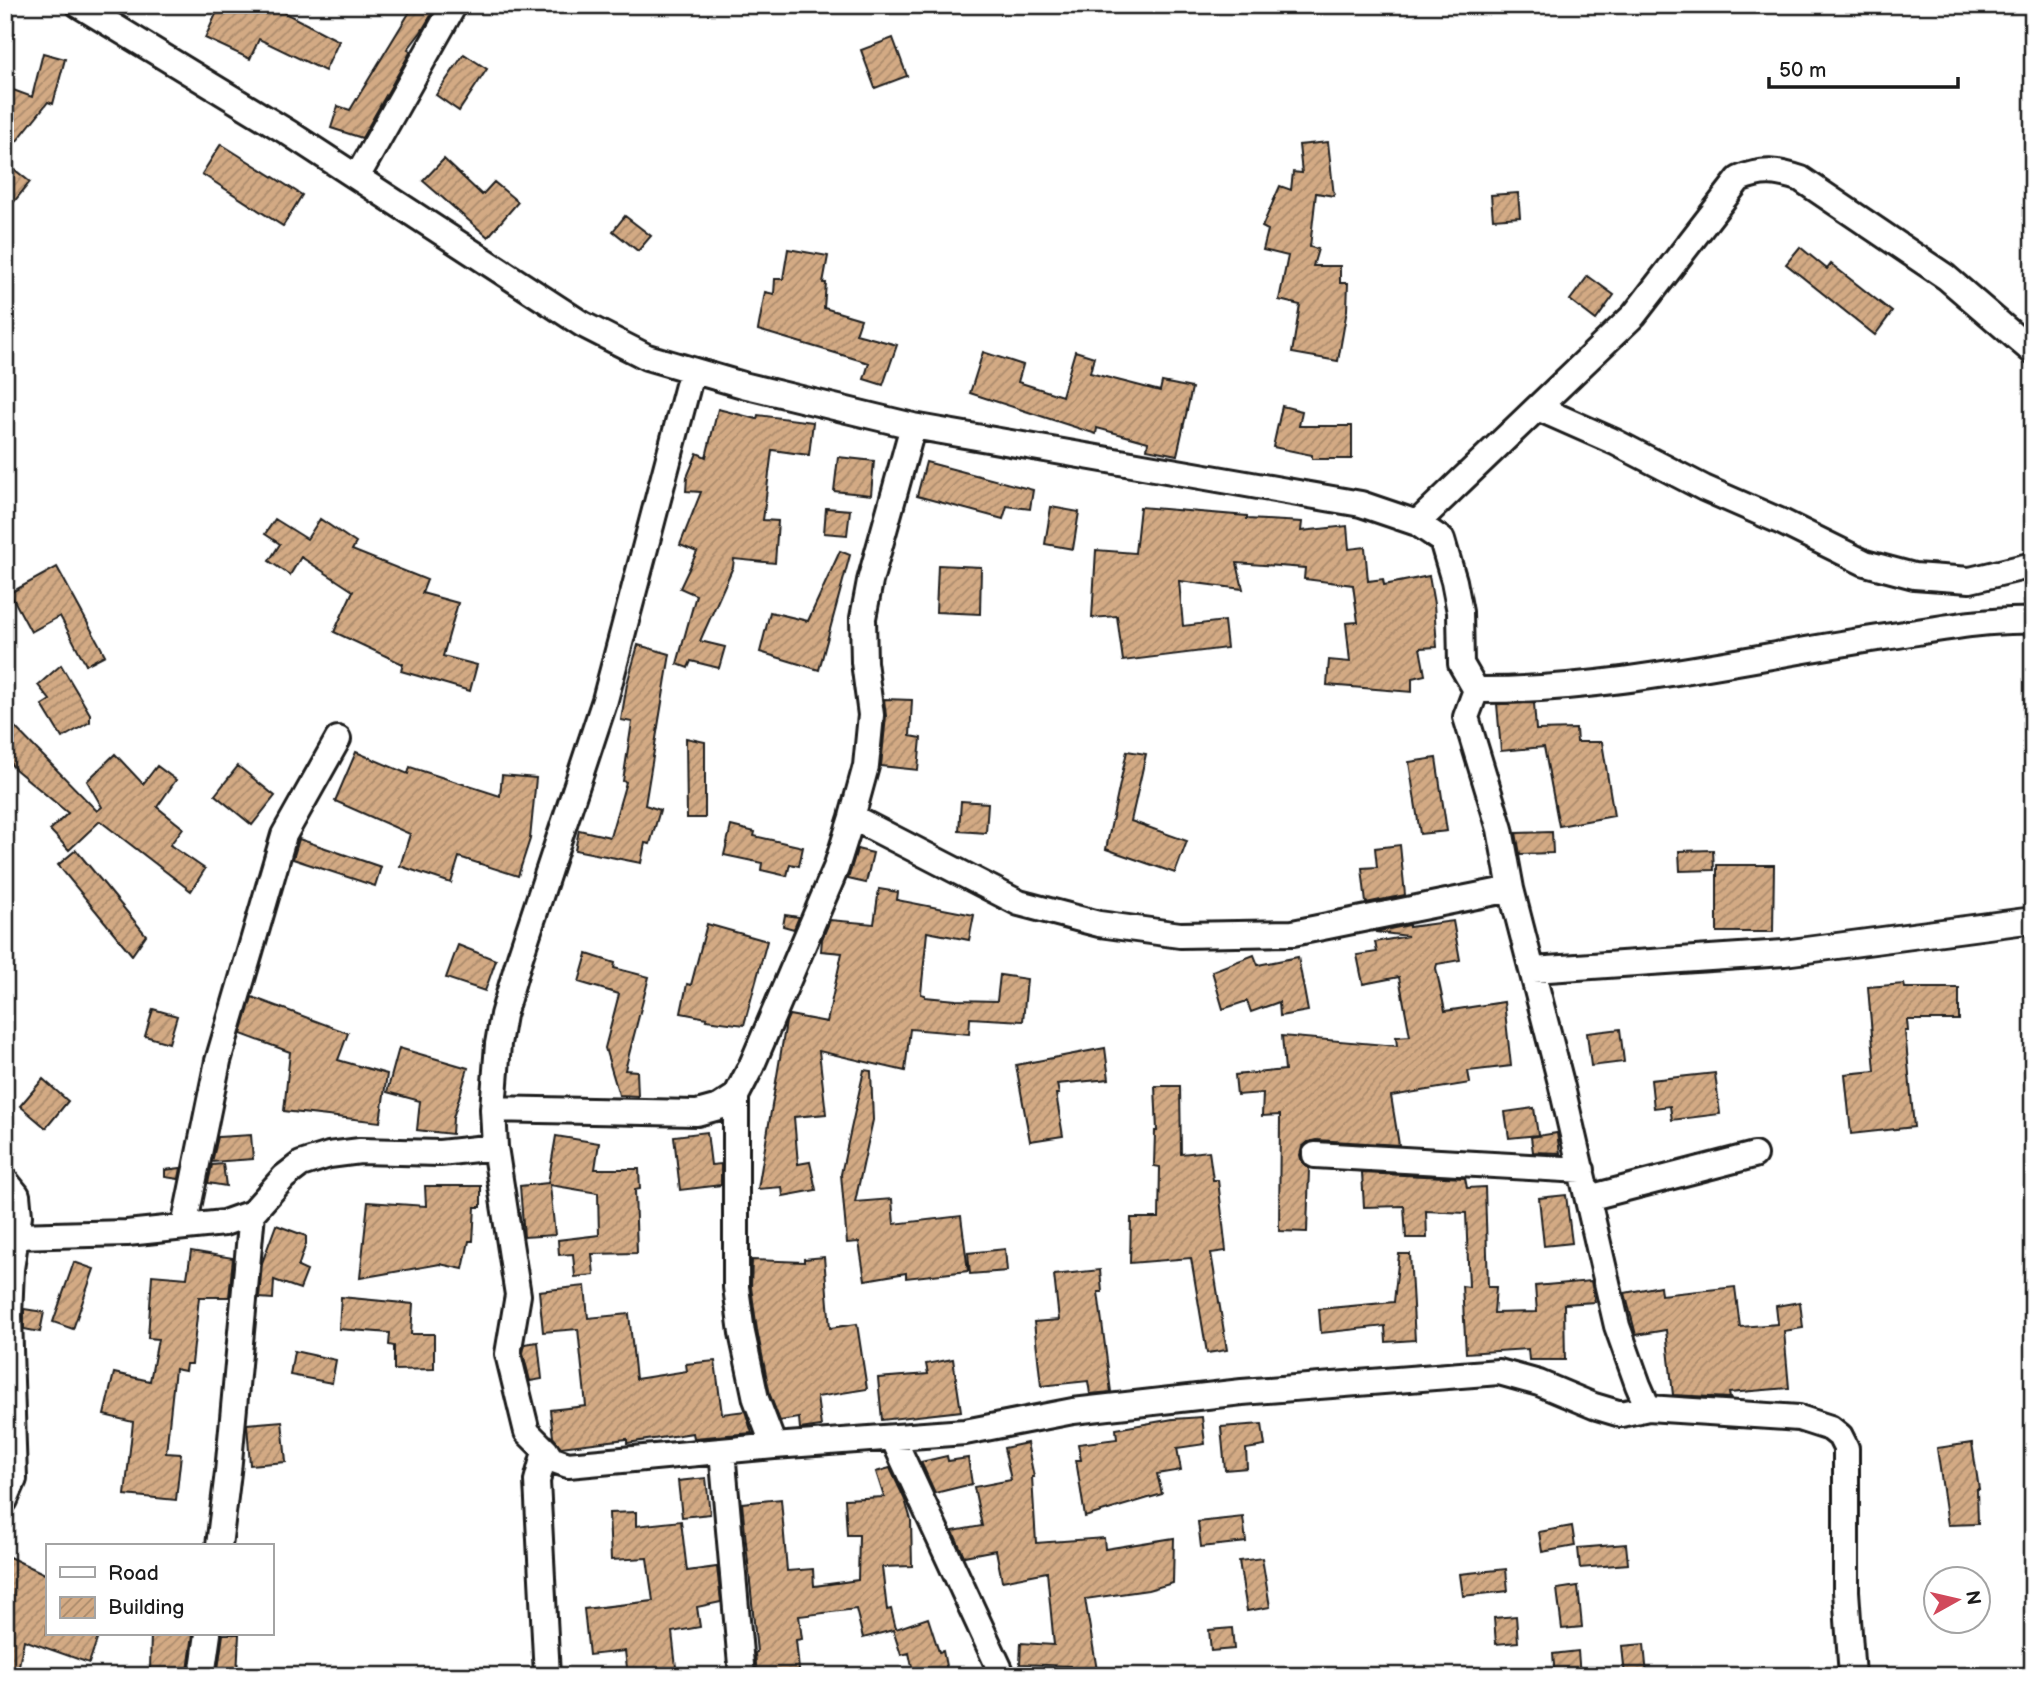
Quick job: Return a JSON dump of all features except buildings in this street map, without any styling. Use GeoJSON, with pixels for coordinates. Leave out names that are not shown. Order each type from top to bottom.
{"type":"FeatureCollection","features":[{"type":"Feature","properties":{"kind":"street"},"geometry":{"type":"LineString","coordinates":[[79,5],[289,133],[582,324],[647,358],[913,426],[1361,504],[1417,523],[1442,540],[1447,553],[1460,612],[1461,664],[1476,690]]}},
{"type":"Feature","properties":{"kind":"street"},"geometry":{"type":"LineString","coordinates":[[357,177],[454,5]]}},
{"type":"Feature","properties":{"kind":"street"},"geometry":{"type":"LineString","coordinates":[[1417,523],[1633,315],[1739,179],[1755,172],[1780,172],[1801,179],[1946,277],[2033,352]]}},
{"type":"Feature","properties":{"kind":"street"},"geometry":{"type":"LineString","coordinates":[[551,1459],[527,1432],[508,1354],[518,1295],[495,1147],[493,1109],[498,1044],[503,1015],[605,700],[692,370]]}},
{"type":"Feature","properties":{"kind":"street"},"geometry":{"type":"LineString","coordinates":[[1538,408],[1615,442],[1704,488],[1782,522],[1865,563],[1914,576],[1970,580],[2033,565]]}},
{"type":"Feature","properties":{"kind":"street"},"geometry":{"type":"LineString","coordinates":[[774,1446],[756,1399],[741,1333],[738,1299],[736,1096],[836,868],[866,766],[871,715],[864,662],[863,618],[870,580],[913,426]]}},
{"type":"Feature","properties":{"kind":"street"},"geometry":{"type":"LineString","coordinates":[[1476,690],[1601,684],[1844,643],[1969,625],[2033,621]]}},
{"type":"Feature","properties":{"kind":"street"},"geometry":{"type":"LineString","coordinates":[[1476,690],[1466,717],[1500,829],[1511,889],[1617,1326],[1637,1385],[1648,1408]]}},
{"type":"Feature","properties":{"kind":"street"},"geometry":{"type":"LineString","coordinates":[[184,1227],[218,1061],[284,835],[338,739]]}},
{"type":"Feature","properties":{"kind":"street"},"geometry":{"type":"LineString","coordinates":[[852,817],[1019,903],[1099,924],[1180,935],[1293,933],[1511,889]]}},
{"type":"Feature","properties":{"kind":"street"},"geometry":{"type":"LineString","coordinates":[[1533,971],[1784,953],[2033,920]]}},
{"type":"Feature","properties":{"kind":"street"},"geometry":{"type":"LineString","coordinates":[[493,1109],[698,1113],[719,1107],[736,1096]]}},
{"type":"Feature","properties":{"kind":"street"},"geometry":{"type":"LineString","coordinates":[[15,1237],[127,1233],[224,1223],[252,1213],[284,1177],[301,1164],[328,1155],[359,1151],[440,1153],[495,1147]]}},
{"type":"Feature","properties":{"kind":"street"},"geometry":{"type":"LineString","coordinates":[[1315,1155],[1581,1170]]}},
{"type":"Feature","properties":{"kind":"street"},"geometry":{"type":"LineString","coordinates":[[1588,1198],[1754,1155]]}},
{"type":"Feature","properties":{"kind":"street"},"geometry":{"type":"LineString","coordinates":[[5,1180],[16,1195],[19,1216],[9,1316],[14,1479],[5,1500]]}},
{"type":"Feature","properties":{"kind":"street"},"geometry":{"type":"LineString","coordinates":[[219,1544],[252,1213]]}},
{"type":"Feature","properties":{"kind":"street"},"geometry":{"type":"LineString","coordinates":[[547,1676],[537,1481],[543,1460],[551,1459],[568,1465],[774,1446],[965,1433],[1073,1411],[1242,1392],[1499,1372],[1539,1383],[1621,1414],[1648,1408],[1799,1418],[1830,1428],[1840,1436],[1846,1448],[1846,1591],[1852,1676]]}},
{"type":"Feature","properties":{"kind":"street"},"geometry":{"type":"LineString","coordinates":[[893,1437],[1003,1676]]}},
{"type":"Feature","properties":{"kind":"street"},"geometry":{"type":"LineString","coordinates":[[722,1451],[743,1676]]}},
{"type":"Feature","properties":{"kind":"street"},"geometry":{"type":"LineString","coordinates":[[202,1676],[208,1636]]}}]}
